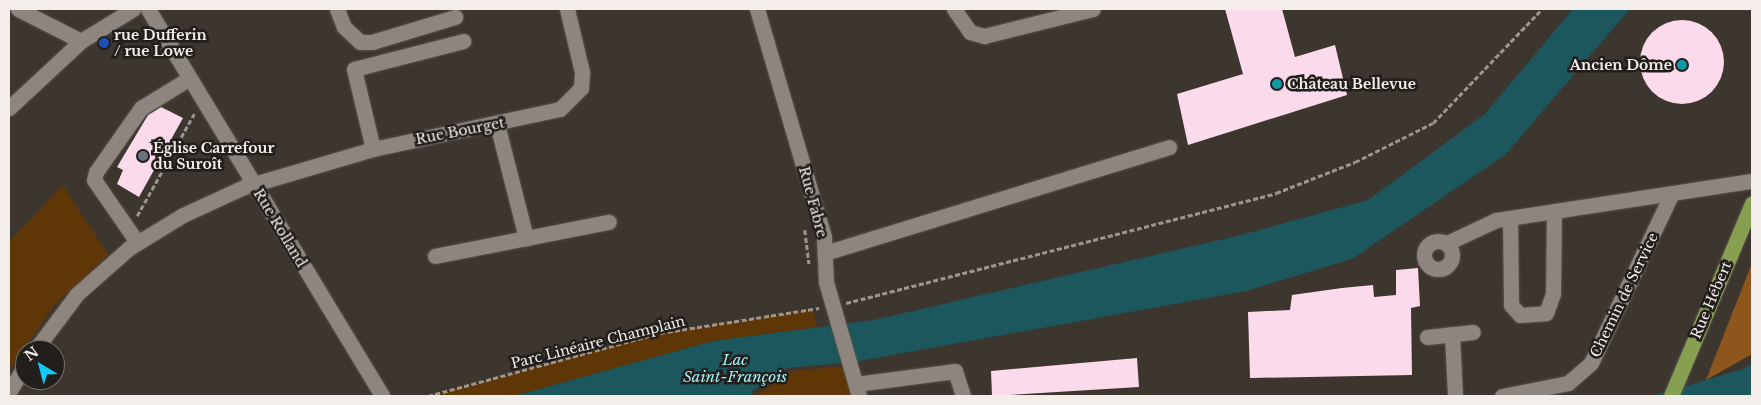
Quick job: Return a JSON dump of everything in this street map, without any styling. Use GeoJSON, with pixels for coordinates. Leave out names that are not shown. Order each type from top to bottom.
{"type":"FeatureCollection","features":[{"type":"Feature","properties":{"kind":"main road","name":"Rue Hébert"},"geometry":{"type":"LineString","coordinates":[[1671,396],[1752,203]]}},
{"type":"Feature","properties":{"kind":"street"},"geometry":{"type":"LineString","coordinates":[[18,9],[81,41]]}},
{"type":"Feature","properties":{"kind":"street"},"geometry":{"type":"LineString","coordinates":[[9,108],[81,41],[133,9]]}},
{"type":"Feature","properties":{"kind":"street","name":"Rue Rolland"},"geometry":{"type":"LineString","coordinates":[[148,9],[382,396]]}},
{"type":"Feature","properties":{"kind":"street"},"geometry":{"type":"LineString","coordinates":[[337,9],[344,27],[360,42],[372,42],[455,17]]}},
{"type":"Feature","properties":{"kind":"street","name":"Rue Bourget"},"geometry":{"type":"LineString","coordinates":[[42,340],[77,294],[133,236],[253,183],[373,149],[560,109],[581,88],[582,72],[567,9]]}},
{"type":"Feature","properties":{"kind":"street","name":"Rue Fabre"},"geometry":{"type":"LineString","coordinates":[[757,9],[825,253],[835,312],[858,390]]}},
{"type":"Feature","properties":{"kind":"street"},"geometry":{"type":"LineString","coordinates":[[954,9],[970,32],[984,36],[1094,9]]}},
{"type":"Feature","properties":{"kind":"street"},"geometry":{"type":"LineString","coordinates":[[373,149],[354,69],[463,41]]}},
{"type":"Feature","properties":{"kind":"street"},"geometry":{"type":"LineString","coordinates":[[133,236],[94,180],[96,172],[141,108],[190,78]]}},
{"type":"Feature","properties":{"kind":"street"},"geometry":{"type":"LineString","coordinates":[[497,124],[526,238]]}},
{"type":"Feature","properties":{"kind":"street"},"geometry":{"type":"LineString","coordinates":[[825,253],[1168,148]]}},
{"type":"Feature","properties":{"kind":"street"},"geometry":{"type":"LineString","coordinates":[[1447,243],[1475,228],[1510,218],[1752,181]]}},
{"type":"Feature","properties":{"kind":"street","name":"Chemin de Service"},"geometry":{"type":"LineString","coordinates":[[1502,396],[1568,383],[1591,363],[1672,193]]}},
{"type":"Feature","properties":{"kind":"street"},"geometry":{"type":"LineString","coordinates":[[1510,218],[1512,305],[1520,315],[1546,313],[1553,294],[1554,211]]}},
{"type":"Feature","properties":{"kind":"street"},"geometry":{"type":"LineString","coordinates":[[435,256],[609,222]]}},
{"type":"Feature","properties":{"kind":"street"},"geometry":{"type":"LineString","coordinates":[[1427,337],[1473,332]]}},
{"type":"Feature","properties":{"kind":"street"},"geometry":{"type":"LineString","coordinates":[[1452,334],[1455,396]]}},
{"type":"Feature","properties":{"kind":"street"},"geometry":{"type":"LineString","coordinates":[[858,390],[955,371],[964,396]]}},
{"type":"Feature","properties":{"kind":"path","name":"Parc Linéaire Champlain"},"geometry":{"type":"LineString","coordinates":[[428,396],[660,333],[835,312],[1267,195],[1355,162],[1433,123],[1542,9]]}},
{"type":"Feature","properties":{"kind":"path"},"geometry":{"type":"LineString","coordinates":[[133,236],[202,98]]}},
{"type":"Feature","properties":{"kind":"path"},"geometry":{"type":"LineString","coordinates":[[791,396],[800,396]]}},
{"type":"Feature","properties":{"kind":"shaded area"},"geometry":{"type":"Polygon","coordinates":[[[63,185],[108,255],[54,305],[30,340],[15,340],[15,362],[9,371],[9,242],[63,185]]]}},
{"type":"Feature","properties":{"kind":"shaded area"},"geometry":{"type":"Polygon","coordinates":[[[1752,263],[1752,354],[1706,380],[1752,263]]]}},
{"type":"Feature","properties":{"kind":"shaded area"},"geometry":{"type":"Polygon","coordinates":[[[813,309],[817,327],[713,341],[514,396],[428,396],[660,333],[813,309]]]}},
{"type":"Feature","properties":{"kind":"shaded area"},"geometry":{"type":"Polygon","coordinates":[[[846,366],[854,396],[755,396],[791,371],[846,366]]]}},
{"type":"Feature","properties":{"kind":"water","name":"Lac Saint-François"},"geometry":{"type":"Polygon","coordinates":[[[1573,9],[1630,9],[1505,155],[1352,259],[1246,291],[854,362],[787,368],[752,391],[752,396],[514,396],[713,341],[874,320],[1241,235],[1368,200],[1485,114],[1573,9]]]}},
{"type":"Feature","properties":{"kind":"water"},"geometry":{"type":"Polygon","coordinates":[[[1752,364],[1752,396],[1653,396],[1743,369],[1752,364]]]}},
{"type":"Feature","properties":{"kind":"building","name":"Château Bellevue"},"geometry":{"type":"Polygon","coordinates":[[[1225,9],[1282,9],[1295,57],[1335,45],[1347,95],[1188,145],[1177,94],[1243,74],[1225,9]]]}},
{"type":"Feature","properties":{"kind":"building","name":"Ancien Dôme"},"geometry":{"type":"Polygon","coordinates":[[[1682,20],[1698,23],[1712,32],[1721,46],[1724,62],[1721,78],[1712,92],[1698,101],[1682,104],[1666,101],[1652,92],[1643,78],[1640,62],[1643,46],[1652,32],[1666,23],[1682,20]]]}},
{"type":"Feature","properties":{"kind":"building","name":"Église Carrefour du Suroît"},"geometry":{"type":"Polygon","coordinates":[[[161,107],[183,118],[139,197],[117,184],[123,170],[117,167],[148,115],[161,107]]]}},
{"type":"Feature","properties":{"kind":"building"},"geometry":{"type":"Polygon","coordinates":[[[1418,268],[1420,306],[1411,308],[1412,375],[1250,378],[1248,312],[1290,310],[1292,295],[1342,288],[1373,285],[1374,297],[1396,295],[1396,270],[1418,268]]]}},
{"type":"Feature","properties":{"kind":"building"},"geometry":{"type":"Polygon","coordinates":[[[1137,358],[1139,387],[992,396],[991,371],[1137,358]]]}},
{"type":"Feature","properties":{"kind":"place","name":"rue Dufferin / rue Lowe"},"geometry":{"type":"Point","coordinates":[104,43]}},
{"type":"Feature","properties":{"kind":"place","name":"Ancien Dôme"},"geometry":{"type":"Point","coordinates":[1682,65]}},
{"type":"Feature","properties":{"kind":"place","name":"Château Bellevue"},"geometry":{"type":"Point","coordinates":[1277,84]}},
{"type":"Feature","properties":{"kind":"place","name":"Église Carrefour du Suroît"},"geometry":{"type":"Point","coordinates":[143,156]}}]}
